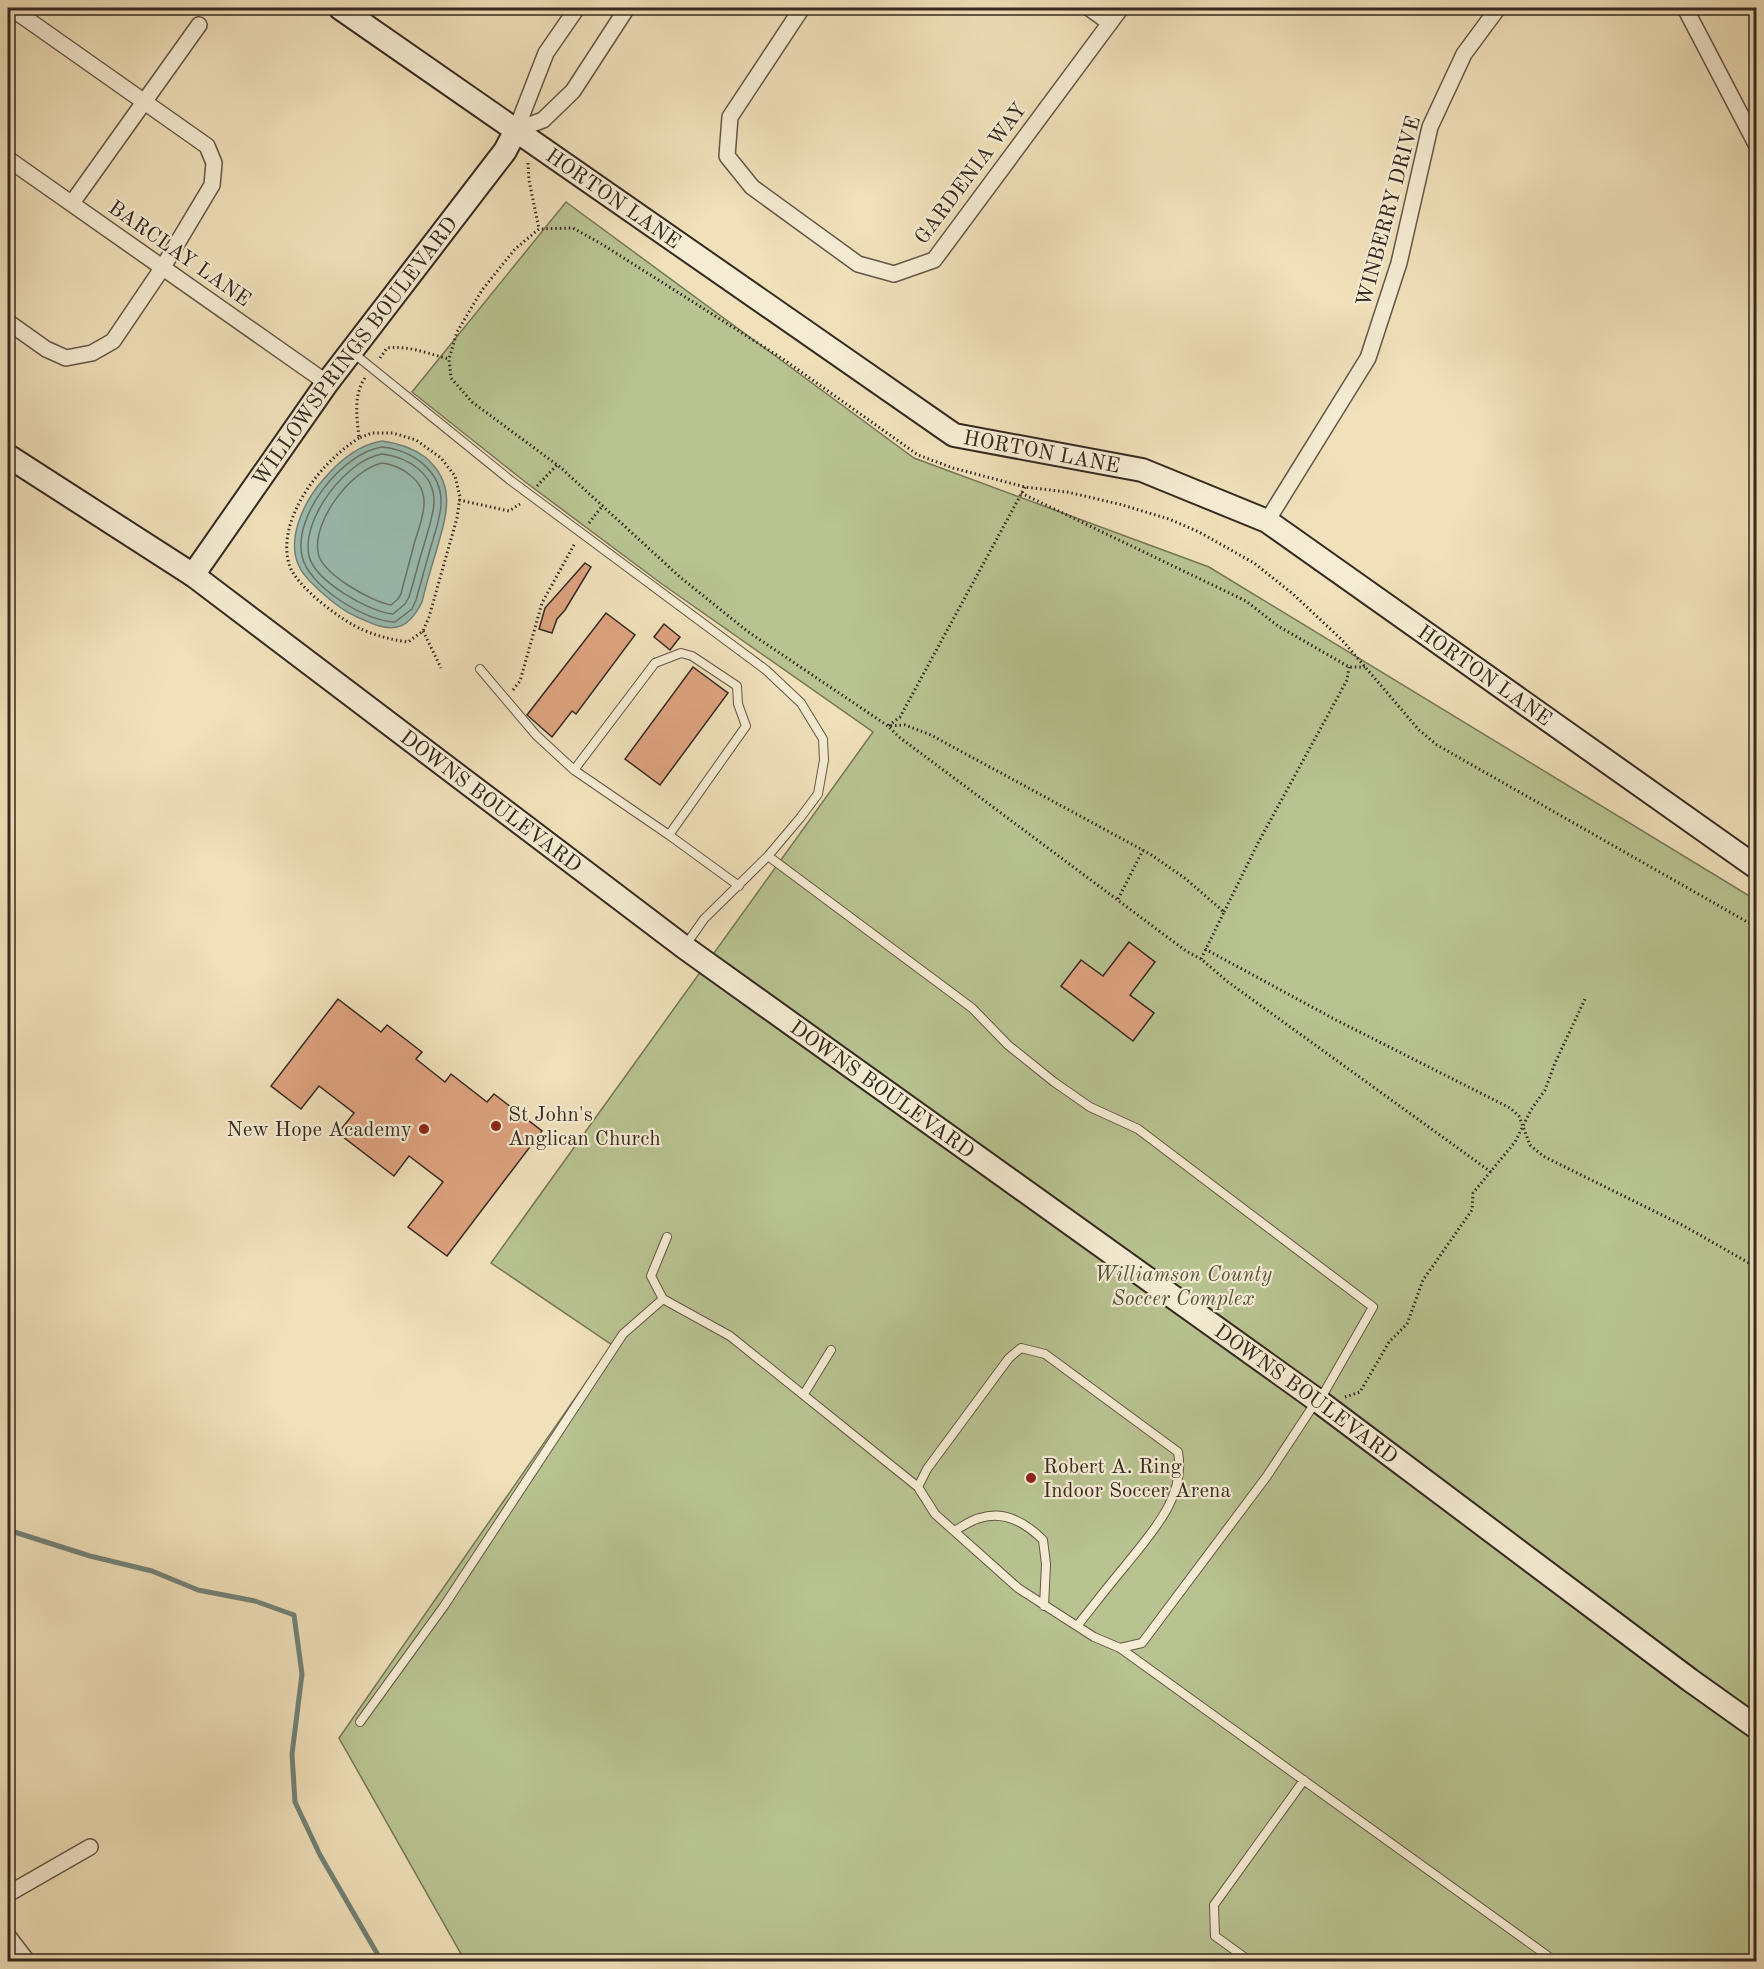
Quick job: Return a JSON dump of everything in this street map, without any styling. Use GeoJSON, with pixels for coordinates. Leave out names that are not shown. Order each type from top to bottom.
{"type":"FeatureCollection","features":[{"type":"Feature","properties":{"kind":"street"},"geometry":{"type":"LineString","coordinates":[[8,322],[46,349],[66,358],[92,353],[113,341],[163,267],[212,185],[214,162],[207,146],[11,8]]}},
{"type":"Feature","properties":{"kind":"street","name":"HORTON LANE"},"geometry":{"type":"LineString","coordinates":[[340,8],[954,435],[1142,470],[1267,521],[1756,867]]}},
{"type":"Feature","properties":{"kind":"street","name":"WILLOWSPRINGS BOULEVARD"},"geometry":{"type":"LineString","coordinates":[[193,575],[327,383],[505,151],[516,130],[546,53],[577,8]]}},
{"type":"Feature","properties":{"kind":"street"},"geometry":{"type":"LineString","coordinates":[[516,130],[543,120],[573,91],[627,8]]}},
{"type":"Feature","properties":{"kind":"street","name":"GARDENIA WAY"},"geometry":{"type":"LineString","coordinates":[[802,8],[730,117],[727,156],[752,187],[858,264],[894,274],[934,260],[1121,8]]}},
{"type":"Feature","properties":{"kind":"street"},"geometry":{"type":"LineString","coordinates":[[1089,8],[1110,23]]}},
{"type":"Feature","properties":{"kind":"street","name":"WINBERRY DRIVE"},"geometry":{"type":"LineString","coordinates":[[1267,521],[1368,358],[1399,263],[1430,127],[1464,54],[1498,8]]}},
{"type":"Feature","properties":{"kind":"street"},"geometry":{"type":"LineString","coordinates":[[1685,8],[1756,144]]}},
{"type":"Feature","properties":{"kind":"street"},"geometry":{"type":"LineString","coordinates":[[72,203],[199,25]]}},
{"type":"Feature","properties":{"kind":"street","name":"BARCLAY LANE"},"geometry":{"type":"LineString","coordinates":[[8,159],[327,383]]}},
{"type":"Feature","properties":{"kind":"street","name":"DOWNS BOULEVARD"},"geometry":{"type":"LineString","coordinates":[[8,456],[193,575],[684,947],[1317,1401],[1689,1680],[1756,1726]]}},
{"type":"Feature","properties":{"kind":"street"},"geometry":{"type":"LineString","coordinates":[[8,1894],[90,1848]]}},
{"type":"Feature","properties":{"kind":"street"},"geometry":{"type":"LineString","coordinates":[[8,1936],[28,1962]]}},
{"type":"Feature","properties":{"kind":"lane"},"geometry":{"type":"LineString","coordinates":[[351,351],[510,480],[765,670],[801,703],[823,739],[824,760],[818,794],[768,856],[704,919],[684,947]]}},
{"type":"Feature","properties":{"kind":"lane"},"geometry":{"type":"LineString","coordinates":[[574,771],[655,663],[681,653],[692,656],[737,686],[738,704],[746,726],[669,835]]}},
{"type":"Feature","properties":{"kind":"lane"},"geometry":{"type":"LineString","coordinates":[[480,669],[536,735],[574,771],[669,835],[739,886]]}},
{"type":"Feature","properties":{"kind":"lane"},"geometry":{"type":"LineString","coordinates":[[768,856],[972,1008],[1008,1045],[1054,1082],[1090,1107],[1138,1129],[1373,1307],[1325,1391],[1267,1476],[1142,1643],[1120,1648]]}},
{"type":"Feature","properties":{"kind":"lane"},"geometry":{"type":"LineString","coordinates":[[668,1237],[651,1276],[663,1299],[730,1336],[804,1394],[918,1487],[935,1514],[1018,1588],[1094,1637],[1120,1648],[1556,1962]]}},
{"type":"Feature","properties":{"kind":"lane"},"geometry":{"type":"LineString","coordinates":[[360,1722],[444,1606],[623,1334],[663,1299]]}},
{"type":"Feature","properties":{"kind":"lane"},"geometry":{"type":"LineString","coordinates":[[918,1487],[927,1469],[1009,1358],[1021,1348],[1045,1354],[1178,1452],[1181,1467],[1176,1491],[1162,1519],[1077,1626]]}},
{"type":"Feature","properties":{"kind":"lane"},"geometry":{"type":"LineString","coordinates":[[804,1394],[831,1350]]}},
{"type":"Feature","properties":{"kind":"lane"},"geometry":{"type":"LineString","coordinates":[[954,1531],[980,1518],[1005,1515],[1028,1525],[1043,1540],[1046,1564],[1044,1606]]}},
{"type":"Feature","properties":{"kind":"lane"},"geometry":{"type":"LineString","coordinates":[[1251,1962],[1215,1936],[1214,1905],[1304,1780]]}},
{"type":"Feature","properties":{"kind":"path"},"geometry":{"type":"LineString","coordinates":[[528,160],[529,180],[539,229]]}},
{"type":"Feature","properties":{"kind":"path"},"geometry":{"type":"LineString","coordinates":[[1491,1172],[1186,951],[899,737],[888,726],[747,631],[680,577],[560,467],[472,402],[451,378],[449,359],[457,332],[482,290],[515,249],[539,229],[573,228],[783,358],[918,455],[953,468],[1025,487],[1067,492],[1119,504],[1169,519],[1200,532],[1254,564],[1293,594],[1342,640],[1419,730],[1437,745],[1756,927]]}},
{"type":"Feature","properties":{"kind":"path"},"geometry":{"type":"LineString","coordinates":[[359,438],[358,387],[387,348],[405,348],[449,359]]}},
{"type":"Feature","properties":{"kind":"path"},"geometry":{"type":"LineString","coordinates":[[372,433],[393,433],[416,440],[441,458],[454,476],[460,497],[457,518],[429,617],[423,631],[408,642],[388,639],[362,630],[344,619],[303,586],[289,565],[287,539],[294,510],[310,485],[329,464],[359,438],[372,433]]}},
{"type":"Feature","properties":{"kind":"path"},"geometry":{"type":"LineString","coordinates":[[888,726],[900,717],[1025,487]]}},
{"type":"Feature","properties":{"kind":"path"},"geometry":{"type":"LineString","coordinates":[[1021,493],[1246,601],[1278,626],[1349,667],[1365,667]]}},
{"type":"Feature","properties":{"kind":"path"},"geometry":{"type":"LineString","coordinates":[[587,525],[603,506]]}},
{"type":"Feature","properties":{"kind":"path"},"geometry":{"type":"LineString","coordinates":[[510,694],[520,681],[542,603],[575,543]]}},
{"type":"Feature","properties":{"kind":"path"},"geometry":{"type":"LineString","coordinates":[[423,631],[441,668]]}},
{"type":"Feature","properties":{"kind":"path"},"geometry":{"type":"LineString","coordinates":[[1200,959],[1288,786],[1347,680],[1349,667]]}},
{"type":"Feature","properties":{"kind":"path"},"geometry":{"type":"LineString","coordinates":[[888,726],[905,725],[931,735],[1143,850],[1186,879],[1224,912]]}},
{"type":"Feature","properties":{"kind":"path"},"geometry":{"type":"LineString","coordinates":[[1118,899],[1143,850]]}},
{"type":"Feature","properties":{"kind":"path"},"geometry":{"type":"LineString","coordinates":[[1205,950],[1336,1020],[1510,1108],[1519,1116],[1530,1145],[1543,1156],[1684,1226],[1756,1267]]}},
{"type":"Feature","properties":{"kind":"path"},"geometry":{"type":"LineString","coordinates":[[1345,1397],[1360,1392],[1389,1342],[1407,1324],[1423,1280],[1472,1210],[1473,1193],[1515,1142],[1531,1110],[1545,1090],[1585,999]]}},
{"type":"Feature","properties":{"kind":"green space","name":"Williamson County Soccer Complex"},"geometry":{"type":"Polygon","coordinates":[[[566,202],[914,458],[1209,567],[1756,900],[1756,1961],[465,1961],[339,1738],[612,1345],[491,1263],[873,732],[662,584],[524,481],[412,392],[566,202]]]}},
{"type":"Feature","properties":{"kind":"water"},"geometry":{"type":"Polygon","coordinates":[[[382,441],[404,446],[425,457],[442,479],[447,502],[443,526],[422,602],[409,621],[392,628],[376,625],[357,617],[328,598],[301,570],[295,544],[303,510],[322,481],[356,450],[382,441]]]}},
{"type":"Feature","properties":{"kind":"building"},"geometry":{"type":"Polygon","coordinates":[[[585,563],[591,567],[557,619],[552,633],[539,629],[545,608],[585,563]]]}},
{"type":"Feature","properties":{"kind":"building"},"geometry":{"type":"Polygon","coordinates":[[[606,613],[635,635],[576,714],[572,711],[552,737],[527,715],[606,613]]]}},
{"type":"Feature","properties":{"kind":"building"},"geometry":{"type":"Polygon","coordinates":[[[664,624],[680,637],[670,650],[654,637],[664,624]]]}},
{"type":"Feature","properties":{"kind":"building"},"geometry":{"type":"Polygon","coordinates":[[[693,667],[728,693],[660,785],[625,759],[693,667]]]}},
{"type":"Feature","properties":{"kind":"building"},"geometry":{"type":"Polygon","coordinates":[[[1129,942],[1155,962],[1130,995],[1154,1013],[1133,1041],[1061,986],[1081,960],[1103,976],[1129,942]]]}},
{"type":"Feature","properties":{"kind":"building","name":"New Hope Academy"},"geometry":{"type":"Polygon","coordinates":[[[338,999],[381,1032],[387,1025],[422,1052],[416,1059],[445,1082],[451,1074],[487,1102],[494,1094],[542,1131],[447,1256],[408,1227],[443,1182],[409,1156],[394,1176],[338,1133],[354,1113],[319,1086],[301,1109],[271,1086],[338,999]]]}},
{"type":"Feature","properties":{"kind":"waterway"},"geometry":{"type":"LineString","coordinates":[[8,1530],[90,1556],[152,1571],[198,1590],[255,1601],[294,1615],[302,1674],[292,1754],[295,1802],[320,1855],[382,1962]]}},
{"type":"Feature","properties":{"kind":"place","name":"St John's Anglican Church"},"geometry":{"type":"Point","coordinates":[496,1126]}},
{"type":"Feature","properties":{"kind":"place","name":"New Hope Academy"},"geometry":{"type":"Point","coordinates":[424,1129]}},
{"type":"Feature","properties":{"kind":"place","name":"Robert A. Ring Indoor Soccer Arena"},"geometry":{"type":"Point","coordinates":[1031,1478]}}]}
